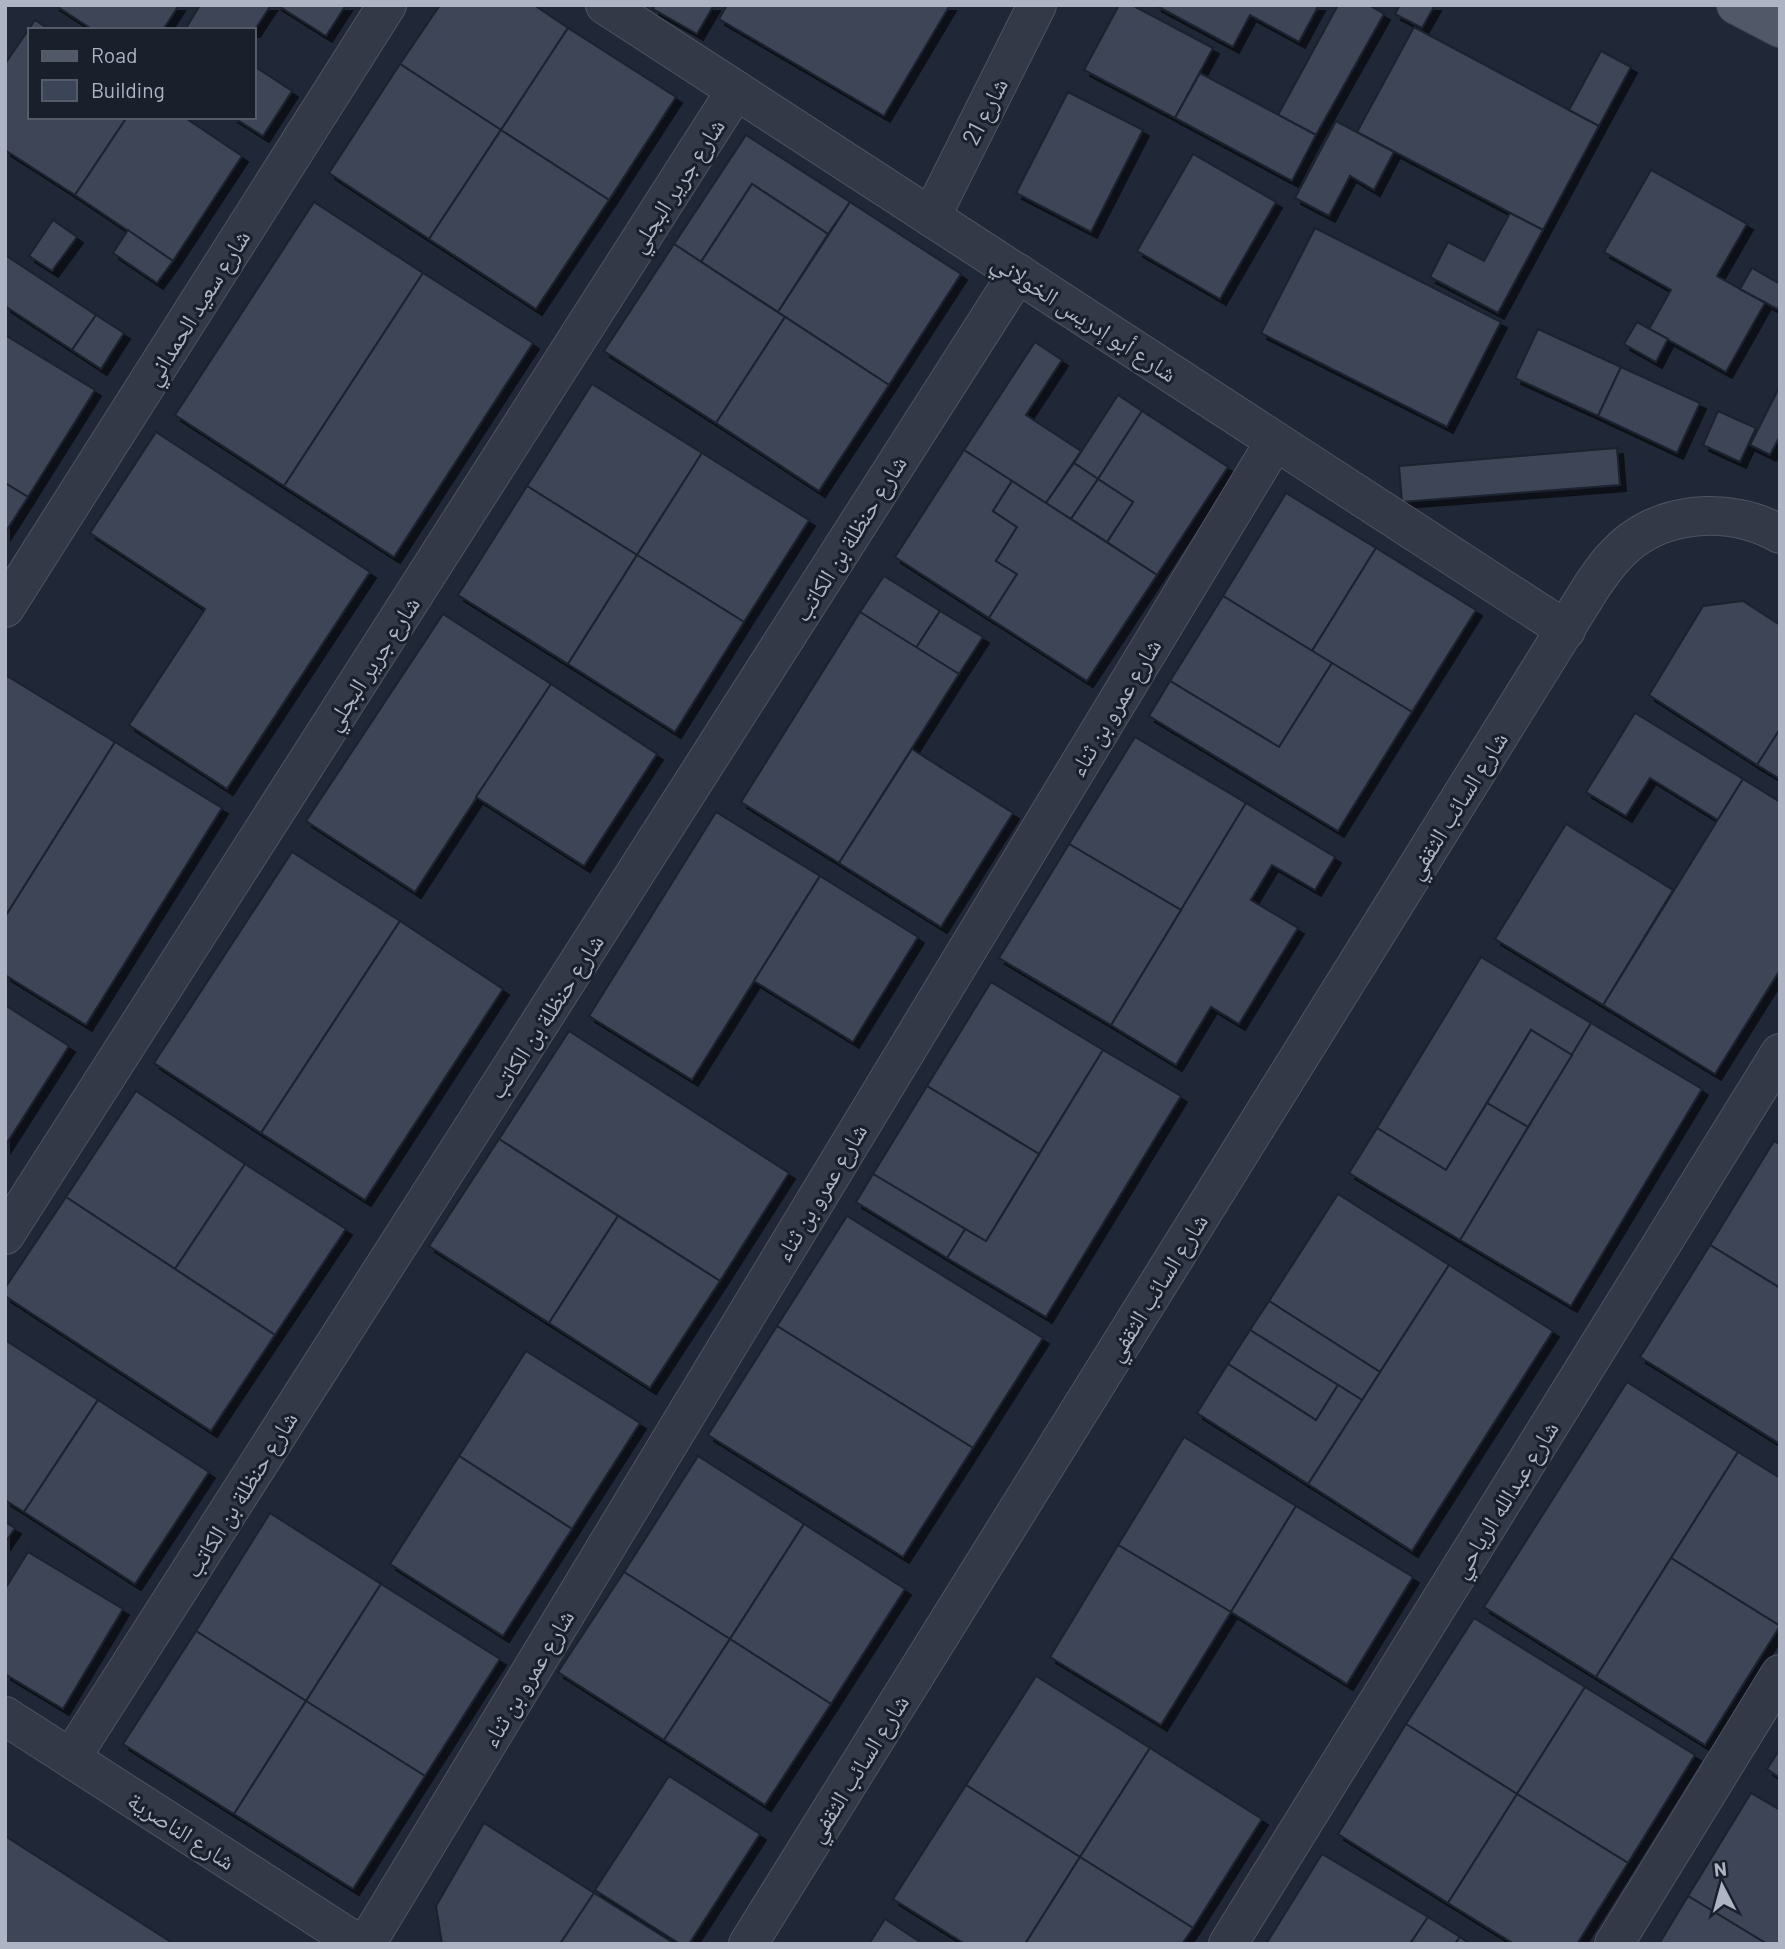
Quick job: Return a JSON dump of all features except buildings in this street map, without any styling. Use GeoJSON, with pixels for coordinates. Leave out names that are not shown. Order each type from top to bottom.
{"type":"FeatureCollection","features":[{"type":"Feature","properties":{"kind":"main road"},"geometry":{"type":"LineString","coordinates":[[1736,5],[1780,28]]}},
{"type":"Feature","properties":{"kind":"street","name":"شارع سعيد الحمداني"},"geometry":{"type":"LineString","coordinates":[[5,608],[387,5]]}},
{"type":"Feature","properties":{"kind":"street","name":"شارع أبو إدريس الخولاني"},"geometry":{"type":"LineString","coordinates":[[605,5],[1566,629]]}},
{"type":"Feature","properties":{"kind":"street","name":"شارع 21"},"geometry":{"type":"LineString","coordinates":[[931,217],[1037,5]]}},
{"type":"Feature","properties":{"kind":"street","name":"شارع جرير البجلي"},"geometry":{"type":"LineString","coordinates":[[5,1235],[736,90]]}},
{"type":"Feature","properties":{"kind":"street","name":"شارع حنظلة بن الكاتب"},"geometry":{"type":"LineString","coordinates":[[72,1758],[1018,273]]}},
{"type":"Feature","properties":{"kind":"street","name":"شارع عمرو بن ثناء"},"geometry":{"type":"LineString","coordinates":[[366,1944],[1275,441]]}},
{"type":"Feature","properties":{"kind":"street","name":"شارع السائب الثقفي"},"geometry":{"type":"LineString","coordinates":[[748,1944],[1592,586],[1615,555],[1647,531],[1684,517],[1724,515],[1762,524],[1780,534]]}},
{"type":"Feature","properties":{"kind":"street","name":"شارع عبدالله الرياحي"},"geometry":{"type":"LineString","coordinates":[[1228,1944],[1780,1054]]}},
{"type":"Feature","properties":{"kind":"street"},"geometry":{"type":"LineString","coordinates":[[1614,1944],[1780,1674]]}},
{"type":"Feature","properties":{"kind":"street","name":"شارع الناصرية"},"geometry":{"type":"LineString","coordinates":[[5,1716],[359,1944]]}}]}
